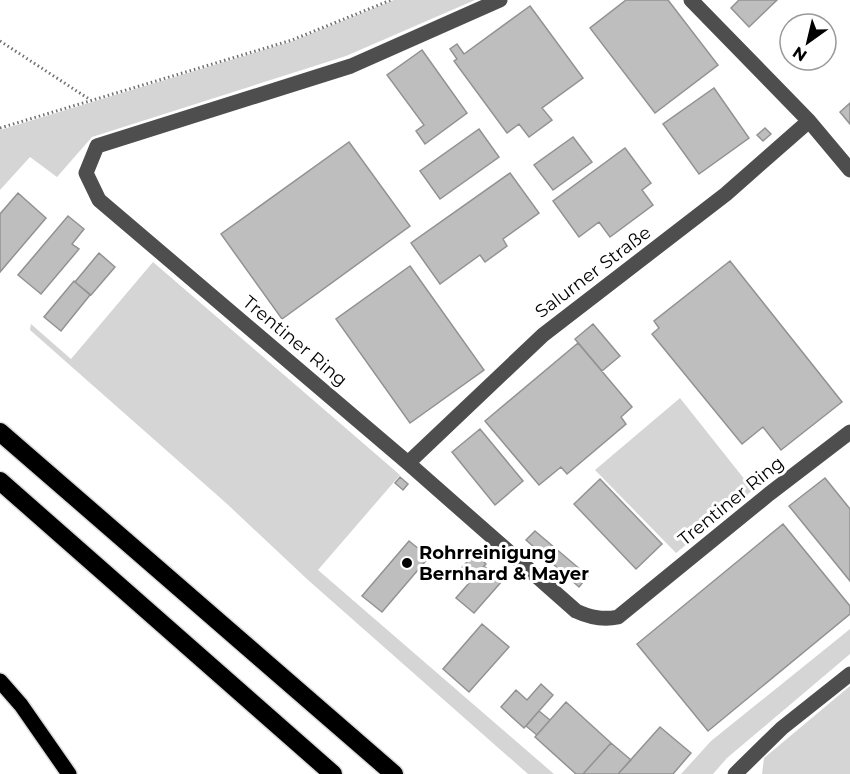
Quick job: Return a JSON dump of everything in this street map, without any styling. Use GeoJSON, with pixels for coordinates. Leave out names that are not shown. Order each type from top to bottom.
{"type":"FeatureCollection","features":[{"type":"Feature","properties":{"kind":"highway"},"geometry":{"type":"LineString","coordinates":[[0,432],[394,774]]}},
{"type":"Feature","properties":{"kind":"highway"},"geometry":{"type":"LineString","coordinates":[[0,481],[333,774]]}},
{"type":"Feature","properties":{"kind":"main road"},"geometry":{"type":"LineString","coordinates":[[0,681],[21,705],[69,774]]}},
{"type":"Feature","properties":{"kind":"street","name":"Trentiner Ring"},"geometry":{"type":"LineString","coordinates":[[500,0],[351,66],[96,146],[86,173],[99,200],[408,463],[576,612],[605,620],[618,617],[769,494],[850,432]]}},
{"type":"Feature","properties":{"kind":"street"},"geometry":{"type":"LineString","coordinates":[[691,0],[809,121],[850,170]]}},
{"type":"Feature","properties":{"kind":"street","name":"Salurner Straße"},"geometry":{"type":"LineString","coordinates":[[408,463],[543,334],[726,194],[809,121]]}},
{"type":"Feature","properties":{"kind":"street"},"geometry":{"type":"LineString","coordinates":[[735,774],[782,729],[850,674]]}},
{"type":"Feature","properties":{"kind":"path"},"geometry":{"type":"LineString","coordinates":[[0,128],[292,40],[391,0]]}},
{"type":"Feature","properties":{"kind":"path"},"geometry":{"type":"LineString","coordinates":[[0,41],[89,100]]}},
{"type":"Feature","properties":{"kind":"shaded area"},"geometry":{"type":"Polygon","coordinates":[[[394,0],[475,0],[346,56],[92,137],[57,177],[30,157],[0,190],[0,130],[293,41],[394,0]]]}},
{"type":"Feature","properties":{"kind":"shaded area"},"geometry":{"type":"Polygon","coordinates":[[[153,262],[400,475],[318,570],[554,774],[528,774],[30,330],[31,324],[71,359],[153,262]]]}},
{"type":"Feature","properties":{"kind":"shaded area"},"geometry":{"type":"Polygon","coordinates":[[[680,398],[753,490],[676,553],[595,470],[680,398]]]}},
{"type":"Feature","properties":{"kind":"shaded area"},"geometry":{"type":"Polygon","coordinates":[[[850,629],[850,654],[727,758],[713,774],[681,774],[711,741],[850,629]]]}},
{"type":"Feature","properties":{"kind":"shaded area"},"geometry":{"type":"Polygon","coordinates":[[[850,686],[850,774],[762,774],[764,758],[850,686]]]}},
{"type":"Feature","properties":{"kind":"building"},"geometry":{"type":"Polygon","coordinates":[[[626,0],[668,0],[718,65],[655,113],[590,28],[626,0]]]}},
{"type":"Feature","properties":{"kind":"building"},"geometry":{"type":"Polygon","coordinates":[[[739,0],[777,0],[749,27],[731,8],[739,0]]]}},
{"type":"Feature","properties":{"kind":"building"},"geometry":{"type":"Polygon","coordinates":[[[530,6],[583,78],[542,108],[552,120],[529,137],[519,124],[507,133],[454,61],[457,59],[450,49],[457,44],[464,54],[530,6]]]}},
{"type":"Feature","properties":{"kind":"building"},"geometry":{"type":"Polygon","coordinates":[[[422,50],[467,113],[425,144],[416,131],[424,125],[387,75],[422,50]]]}},
{"type":"Feature","properties":{"kind":"building"},"geometry":{"type":"Polygon","coordinates":[[[714,88],[749,138],[699,174],[663,124],[714,88]]]}},
{"type":"Feature","properties":{"kind":"building"},"geometry":{"type":"Polygon","coordinates":[[[850,103],[850,124],[840,112],[850,103]]]}},
{"type":"Feature","properties":{"kind":"building"},"geometry":{"type":"Polygon","coordinates":[[[765,128],[771,134],[763,141],[757,135],[765,128]]]}},
{"type":"Feature","properties":{"kind":"building"},"geometry":{"type":"Polygon","coordinates":[[[479,129],[499,157],[440,199],[420,171],[479,129]]]}},
{"type":"Feature","properties":{"kind":"building"},"geometry":{"type":"Polygon","coordinates":[[[573,137],[592,162],[553,190],[534,165],[573,137]]]}},
{"type":"Feature","properties":{"kind":"building"},"geometry":{"type":"Polygon","coordinates":[[[349,142],[410,226],[282,319],[221,234],[349,142]]]}},
{"type":"Feature","properties":{"kind":"building"},"geometry":{"type":"Polygon","coordinates":[[[625,148],[651,183],[642,190],[653,205],[610,237],[599,222],[579,237],[553,201],[625,148]]]}},
{"type":"Feature","properties":{"kind":"building"},"geometry":{"type":"Polygon","coordinates":[[[510,173],[539,213],[503,239],[507,246],[485,262],[480,255],[440,284],[411,243],[510,173]]]}},
{"type":"Feature","properties":{"kind":"building"},"geometry":{"type":"Polygon","coordinates":[[[18,193],[46,218],[0,272],[0,214],[18,193]]]}},
{"type":"Feature","properties":{"kind":"building"},"geometry":{"type":"Polygon","coordinates":[[[68,216],[84,229],[72,244],[79,249],[41,294],[18,275],[68,216]]]}},
{"type":"Feature","properties":{"kind":"building"},"geometry":{"type":"Polygon","coordinates":[[[99,253],[115,267],[91,295],[75,282],[99,253]]]}},
{"type":"Feature","properties":{"kind":"building"},"geometry":{"type":"Polygon","coordinates":[[[730,261],[842,402],[781,450],[763,427],[742,444],[652,334],[659,328],[654,321],[730,261]]]}},
{"type":"Feature","properties":{"kind":"building"},"geometry":{"type":"Polygon","coordinates":[[[410,266],[484,370],[410,423],[336,319],[410,266]]]}},
{"type":"Feature","properties":{"kind":"building"},"geometry":{"type":"Polygon","coordinates":[[[74,281],[90,295],[61,331],[44,317],[74,281]]]}},
{"type":"Feature","properties":{"kind":"building"},"geometry":{"type":"Polygon","coordinates":[[[593,324],[620,356],[602,371],[575,339],[593,324]]]}},
{"type":"Feature","properties":{"kind":"building"},"geometry":{"type":"Polygon","coordinates":[[[578,343],[632,407],[621,417],[626,424],[567,474],[561,467],[539,485],[485,421],[578,343]]]}},
{"type":"Feature","properties":{"kind":"building"},"geometry":{"type":"Polygon","coordinates":[[[480,429],[523,481],[495,505],[452,452],[480,429]]]}},
{"type":"Feature","properties":{"kind":"building"},"geometry":{"type":"Polygon","coordinates":[[[400,477],[408,484],[403,490],[395,483],[400,477]]]}},
{"type":"Feature","properties":{"kind":"building"},"geometry":{"type":"Polygon","coordinates":[[[825,478],[850,509],[850,581],[789,506],[825,478]]]}},
{"type":"Feature","properties":{"kind":"building"},"geometry":{"type":"Polygon","coordinates":[[[600,479],[662,544],[636,569],[574,504],[600,479]]]}},
{"type":"Feature","properties":{"kind":"building"},"geometry":{"type":"Polygon","coordinates":[[[783,524],[850,606],[850,614],[708,731],[637,644],[783,524]]]}},
{"type":"Feature","properties":{"kind":"building"},"geometry":{"type":"Polygon","coordinates":[[[535,531],[588,576],[579,587],[526,540],[535,531]]]}},
{"type":"Feature","properties":{"kind":"building"},"geometry":{"type":"Polygon","coordinates":[[[409,541],[429,557],[382,612],[362,596],[409,541]]]}},
{"type":"Feature","properties":{"kind":"building"},"geometry":{"type":"Polygon","coordinates":[[[475,553],[486,564],[469,583],[457,573],[475,553]]]}},
{"type":"Feature","properties":{"kind":"building"},"geometry":{"type":"Polygon","coordinates":[[[484,566],[502,581],[474,613],[456,598],[484,566]]]}},
{"type":"Feature","properties":{"kind":"building"},"geometry":{"type":"Polygon","coordinates":[[[482,624],[509,647],[469,692],[443,669],[482,624]]]}},
{"type":"Feature","properties":{"kind":"building"},"geometry":{"type":"Polygon","coordinates":[[[541,684],[553,695],[524,728],[501,707],[516,690],[527,700],[541,684]]]}},
{"type":"Feature","properties":{"kind":"building"},"geometry":{"type":"Polygon","coordinates":[[[566,702],[611,743],[583,774],[576,774],[535,737],[566,702]]]}},
{"type":"Feature","properties":{"kind":"building"},"geometry":{"type":"Polygon","coordinates":[[[539,711],[550,720],[537,735],[526,726],[539,711]]]}},
{"type":"Feature","properties":{"kind":"building"},"geometry":{"type":"Polygon","coordinates":[[[660,727],[691,753],[673,774],[618,774],[660,727]]]}},
{"type":"Feature","properties":{"kind":"building"},"geometry":{"type":"Polygon","coordinates":[[[611,743],[631,760],[618,774],[583,774],[611,743]]]}},
{"type":"Feature","properties":{"kind":"place","name":"Rohrreinigung Bernhard & Mayer"},"geometry":{"type":"Point","coordinates":[407,563]}}]}
